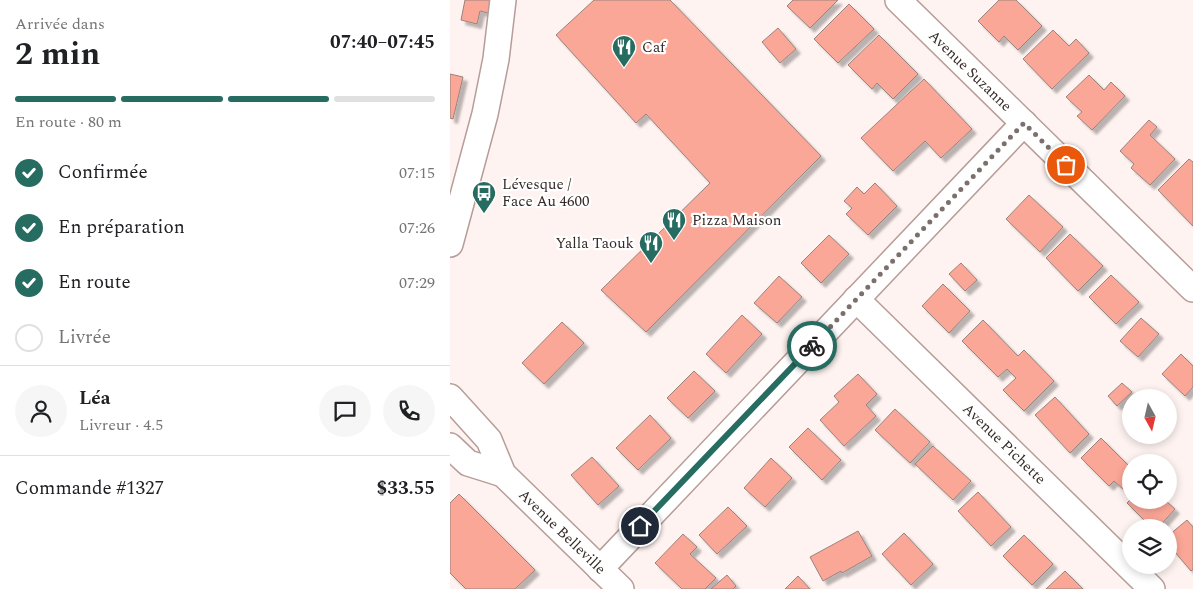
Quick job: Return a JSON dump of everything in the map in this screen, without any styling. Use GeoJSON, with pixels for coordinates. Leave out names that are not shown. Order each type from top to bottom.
{"type":"FeatureCollection","features":[{"type":"Feature","properties":{"kind":"street"},"geometry":{"type":"LineString","coordinates":[[450,244],[484,114],[496,59],[504,0]]}},
{"type":"Feature","properties":{"kind":"street","name":"Avenue Suzanne"},"geometry":{"type":"LineString","coordinates":[[898,0],[1193,289]]}},
{"type":"Feature","properties":{"kind":"street"},"geometry":{"type":"LineString","coordinates":[[600,569],[1024,123]]}},
{"type":"Feature","properties":{"kind":"street","name":"Avenue Pichette"},"geometry":{"type":"LineString","coordinates":[[856,299],[1152,589]]}},
{"type":"Feature","properties":{"kind":"street","name":"Avenue Belleville"},"geometry":{"type":"LineString","coordinates":[[450,397],[489,440],[503,474],[621,589]]}},
{"type":"Feature","properties":{"kind":"street","name":"Avenue Belleville"},"geometry":{"type":"LineString","coordinates":[[450,446],[468,463],[503,474]]}},
{"type":"Feature","properties":{"kind":"building"},"geometry":{"type":"Polygon","coordinates":[[[465,0],[495,0],[492,14],[480,11],[477,24],[461,20],[465,0]]]}},
{"type":"Feature","properties":{"kind":"building"},"geometry":{"type":"Polygon","coordinates":[[[594,0],[670,0],[821,156],[646,332],[601,290],[710,183],[646,114],[636,123],[556,35],[594,0]]]}},
{"type":"Feature","properties":{"kind":"building"},"geometry":{"type":"Polygon","coordinates":[[[793,0],[838,0],[810,28],[787,6],[793,0]]]}},
{"type":"Feature","properties":{"kind":"building"},"geometry":{"type":"Polygon","coordinates":[[[999,0],[1016,0],[1042,26],[1018,50],[1004,36],[999,42],[978,21],[999,0]]]}},
{"type":"Feature","properties":{"kind":"building"},"geometry":{"type":"Polygon","coordinates":[[[849,4],[874,29],[838,63],[814,39],[849,4]]]}},
{"type":"Feature","properties":{"kind":"building"},"geometry":{"type":"Polygon","coordinates":[[[778,28],[796,49],[780,63],[762,42],[778,28]]]}},
{"type":"Feature","properties":{"kind":"building"},"geometry":{"type":"Polygon","coordinates":[[[1053,30],[1069,46],[1076,39],[1089,53],[1052,89],[1023,59],[1053,30]]]}},
{"type":"Feature","properties":{"kind":"building"},"geometry":{"type":"Polygon","coordinates":[[[879,35],[918,74],[893,99],[877,83],[872,89],[848,65],[879,35]]]}},
{"type":"Feature","properties":{"kind":"building"},"geometry":{"type":"Polygon","coordinates":[[[450,74],[463,77],[453,119],[450,118],[450,74]]]}},
{"type":"Feature","properties":{"kind":"building"},"geometry":{"type":"Polygon","coordinates":[[[1089,75],[1104,90],[1111,82],[1125,96],[1092,130],[1077,116],[1082,112],[1066,97],[1089,75]]]}},
{"type":"Feature","properties":{"kind":"building"},"geometry":{"type":"Polygon","coordinates":[[[924,79],[972,129],[941,158],[925,141],[893,171],[861,138],[924,79]]]}},
{"type":"Feature","properties":{"kind":"building"},"geometry":{"type":"Polygon","coordinates":[[[1149,120],[1157,127],[1150,135],[1175,159],[1150,185],[1131,168],[1134,164],[1120,151],[1149,120]]]}},
{"type":"Feature","properties":{"kind":"building"},"geometry":{"type":"Polygon","coordinates":[[[1189,159],[1193,162],[1193,226],[1158,190],[1189,159]]]}},
{"type":"Feature","properties":{"kind":"building"},"geometry":{"type":"Polygon","coordinates":[[[875,183],[897,206],[868,235],[846,214],[852,208],[844,201],[857,187],[864,194],[875,183]]]}},
{"type":"Feature","properties":{"kind":"building"},"geometry":{"type":"Polygon","coordinates":[[[1029,195],[1063,227],[1040,252],[1006,219],[1029,195]]]}},
{"type":"Feature","properties":{"kind":"building"},"geometry":{"type":"Polygon","coordinates":[[[1070,234],[1103,266],[1078,291],[1046,258],[1070,234]]]}},
{"type":"Feature","properties":{"kind":"building"},"geometry":{"type":"Polygon","coordinates":[[[829,235],[849,254],[821,283],[801,263],[829,235]]]}},
{"type":"Feature","properties":{"kind":"building"},"geometry":{"type":"Polygon","coordinates":[[[961,263],[977,280],[965,291],[949,274],[961,263]]]}},
{"type":"Feature","properties":{"kind":"building"},"geometry":{"type":"Polygon","coordinates":[[[1111,275],[1139,302],[1116,324],[1089,297],[1111,275]]]}},
{"type":"Feature","properties":{"kind":"building"},"geometry":{"type":"Polygon","coordinates":[[[779,276],[802,297],[777,323],[754,303],[779,276]]]}},
{"type":"Feature","properties":{"kind":"building"},"geometry":{"type":"Polygon","coordinates":[[[943,284],[970,311],[949,333],[922,306],[943,284]]]}},
{"type":"Feature","properties":{"kind":"building"},"geometry":{"type":"Polygon","coordinates":[[[742,315],[762,334],[726,373],[706,354],[742,315]]]}},
{"type":"Feature","properties":{"kind":"building"},"geometry":{"type":"Polygon","coordinates":[[[1141,318],[1159,334],[1138,357],[1120,341],[1141,318]]]}},
{"type":"Feature","properties":{"kind":"building"},"geometry":{"type":"Polygon","coordinates":[[[983,320],[1018,356],[1024,350],[1054,381],[1024,411],[1003,390],[1016,378],[1007,369],[998,377],[962,341],[983,320]]]}},
{"type":"Feature","properties":{"kind":"building"},"geometry":{"type":"Polygon","coordinates":[[[562,322],[584,343],[544,384],[522,363],[562,322]]]}},
{"type":"Feature","properties":{"kind":"building"},"geometry":{"type":"Polygon","coordinates":[[[1181,354],[1193,366],[1193,387],[1185,396],[1162,374],[1181,354]]]}},
{"type":"Feature","properties":{"kind":"building"},"geometry":{"type":"Polygon","coordinates":[[[694,371],[715,391],[688,418],[667,398],[694,371]]]}},
{"type":"Feature","properties":{"kind":"building"},"geometry":{"type":"Polygon","coordinates":[[[858,374],[877,394],[866,405],[876,416],[844,446],[820,420],[839,402],[834,396],[858,374]]]}},
{"type":"Feature","properties":{"kind":"building"},"geometry":{"type":"Polygon","coordinates":[[[1122,383],[1129,389],[1122,389],[1122,401],[1117,406],[1108,396],[1122,383]]]}},
{"type":"Feature","properties":{"kind":"building"},"geometry":{"type":"Polygon","coordinates":[[[1055,397],[1089,434],[1070,453],[1035,415],[1055,397]]]}},
{"type":"Feature","properties":{"kind":"building"},"geometry":{"type":"Polygon","coordinates":[[[895,409],[930,442],[910,463],[875,430],[895,409]]]}},
{"type":"Feature","properties":{"kind":"building"},"geometry":{"type":"Polygon","coordinates":[[[650,415],[671,438],[638,470],[616,448],[650,415]]]}},
{"type":"Feature","properties":{"kind":"building"},"geometry":{"type":"Polygon","coordinates":[[[808,428],[841,460],[822,480],[789,447],[808,428]]]}},
{"type":"Feature","properties":{"kind":"building"},"geometry":{"type":"Polygon","coordinates":[[[1101,438],[1122,459],[1122,488],[1114,481],[1109,486],[1081,458],[1101,438]]]}},
{"type":"Feature","properties":{"kind":"building"},"geometry":{"type":"Polygon","coordinates":[[[933,446],[971,481],[953,500],[915,464],[933,446]]]}},
{"type":"Feature","properties":{"kind":"building"},"geometry":{"type":"Polygon","coordinates":[[[592,457],[619,486],[598,505],[571,475],[592,457]]]}},
{"type":"Feature","properties":{"kind":"building"},"geometry":{"type":"Polygon","coordinates":[[[771,458],[792,478],[765,507],[744,488],[771,458]]]}},
{"type":"Feature","properties":{"kind":"building"},"geometry":{"type":"Polygon","coordinates":[[[978,492],[1011,527],[991,546],[958,511],[978,492]]]}},
{"type":"Feature","properties":{"kind":"building"},"geometry":{"type":"Polygon","coordinates":[[[459,494],[535,570],[515,589],[466,589],[450,573],[450,503],[459,494]]]}},
{"type":"Feature","properties":{"kind":"building"},"geometry":{"type":"Polygon","coordinates":[[[728,507],[747,526],[717,554],[699,535],[728,507]]]}},
{"type":"Feature","properties":{"kind":"building"},"geometry":{"type":"Polygon","coordinates":[[[1133,509],[1175,509],[1166,519],[1143,519],[1133,509]]]}},
{"type":"Feature","properties":{"kind":"building"},"geometry":{"type":"Polygon","coordinates":[[[1187,520],[1193,527],[1193,569],[1191,571],[1177,554],[1177,528],[1187,520]]]}},
{"type":"Feature","properties":{"kind":"building"},"geometry":{"type":"Polygon","coordinates":[[[858,531],[872,556],[842,573],[841,571],[823,581],[810,557],[858,531]]]}},
{"type":"Feature","properties":{"kind":"building"},"geometry":{"type":"Polygon","coordinates":[[[904,533],[933,564],[911,585],[882,554],[904,533]]]}},
{"type":"Feature","properties":{"kind":"building"},"geometry":{"type":"Polygon","coordinates":[[[683,534],[697,547],[690,554],[716,578],[705,589],[682,589],[655,563],[683,534]]]}},
{"type":"Feature","properties":{"kind":"building"},"geometry":{"type":"Polygon","coordinates":[[[1024,535],[1053,564],[1032,585],[1003,556],[1024,535]]]}},
{"type":"Feature","properties":{"kind":"building"},"geometry":{"type":"Polygon","coordinates":[[[1065,571],[1083,589],[1046,589],[1065,571]]]}},
{"type":"Feature","properties":{"kind":"building"},"geometry":{"type":"Polygon","coordinates":[[[727,575],[736,586],[733,589],[711,589],[727,575]]]}},
{"type":"Feature","properties":{"kind":"building"},"geometry":{"type":"Polygon","coordinates":[[[798,576],[810,589],[785,589],[798,576]]]}},
{"type":"Feature","properties":{"kind":"way so far"},"geometry":{"type":"LineString","coordinates":[[812,346],[1024,123],[1066,165]]}},
{"type":"Feature","properties":{"kind":"place","name":"Caf"},"geometry":{"type":"Point","coordinates":[624,68]}},
{"type":"Feature","properties":{"kind":"place","name":"Lévesque / Face Au 4600"},"geometry":{"type":"Point","coordinates":[484,214]}},
{"type":"Feature","properties":{"kind":"place","name":"Pizza Maison"},"geometry":{"type":"Point","coordinates":[674,241]}},
{"type":"Feature","properties":{"kind":"place","name":"Yalla Taouk"},"geometry":{"type":"Point","coordinates":[651,264]}},
{"type":"Feature","properties":{"kind":"route"},"geometry":{"type":"LineString","coordinates":[[640,526],[812,346]]}}]}
